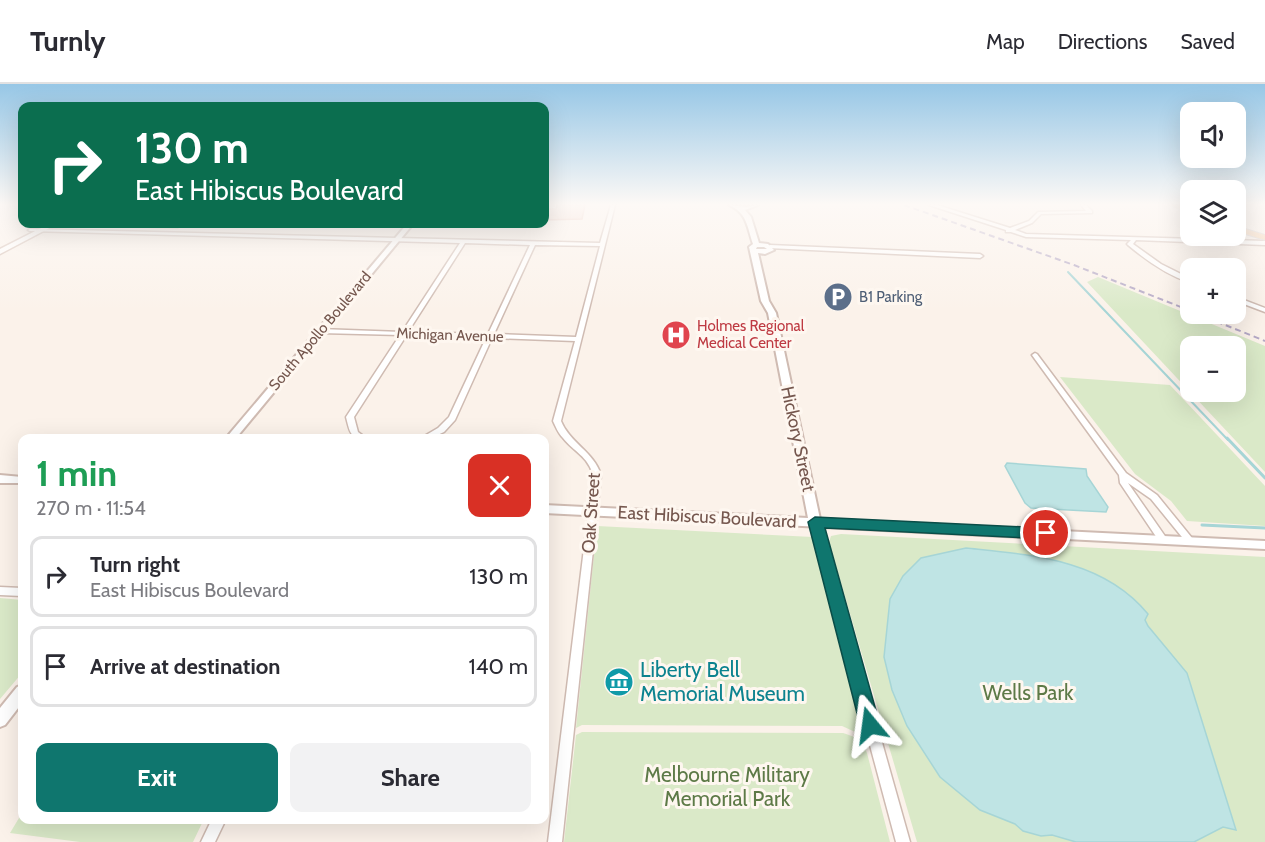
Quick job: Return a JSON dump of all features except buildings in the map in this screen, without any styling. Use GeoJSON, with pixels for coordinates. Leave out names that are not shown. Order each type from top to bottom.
{"type":"FeatureCollection","features":[{"type":"Feature","properties":{"kind":"main road"},"geometry":{"type":"LineString","coordinates":[[0,252],[20,240]]}},
{"type":"Feature","properties":{"kind":"street","name":"South Apollo Boulevard"},"geometry":{"type":"LineString","coordinates":[[234,434],[396,240]]}},
{"type":"Feature","properties":{"kind":"street"},"geometry":{"type":"LineString","coordinates":[[443,240],[602,245]]}},
{"type":"Feature","properties":{"kind":"street","name":"Oak Street"},"geometry":{"type":"LineString","coordinates":[[555,842],[593,512],[596,466],[560,433],[557,421],[603,240]]}},
{"type":"Feature","properties":{"kind":"street","name":"Hickory Street"},"geometry":{"type":"LineString","coordinates":[[753,240],[765,280],[815,522],[903,842]]}},
{"type":"Feature","properties":{"kind":"street","name":"Hickory Street"},"geometry":{"type":"LineString","coordinates":[[762,240],[767,249],[763,258],[765,280]]}},
{"type":"Feature","properties":{"kind":"street"},"geometry":{"type":"LineString","coordinates":[[1133,240],[1130,244],[1150,261],[1180,277]]}},
{"type":"Feature","properties":{"kind":"street"},"geometry":{"type":"LineString","coordinates":[[1179,240],[1265,243]]}},
{"type":"Feature","properties":{"kind":"street"},"geometry":{"type":"LineString","coordinates":[[356,434],[350,417],[464,241]]}},
{"type":"Feature","properties":{"kind":"street"},"geometry":{"type":"LineString","coordinates":[[433,434],[441,430],[452,418],[533,243]]}},
{"type":"Feature","properties":{"kind":"street"},"geometry":{"type":"LineString","coordinates":[[755,248],[980,256]]}},
{"type":"Feature","properties":{"kind":"street"},"geometry":{"type":"LineString","coordinates":[[1246,303],[1265,310]]}},
{"type":"Feature","properties":{"kind":"street","name":"Michigan Avenue"},"geometry":{"type":"LineString","coordinates":[[320,331],[579,339]]}},
{"type":"Feature","properties":{"kind":"street"},"geometry":{"type":"LineString","coordinates":[[1035,354],[1123,475],[1154,497],[1190,540]]}},
{"type":"Feature","properties":{"kind":"street"},"geometry":{"type":"LineString","coordinates":[[1123,475],[1124,483],[1162,539]]}},
{"type":"Feature","properties":{"kind":"street"},"geometry":{"type":"LineString","coordinates":[[0,479],[18,480]]}},
{"type":"Feature","properties":{"kind":"street","name":"East Hibiscus Boulevard"},"geometry":{"type":"LineString","coordinates":[[549,509],[1265,545]]}},
{"type":"Feature","properties":{"kind":"street"},"geometry":{"type":"LineString","coordinates":[[0,591],[18,592]]}},
{"type":"Feature","properties":{"kind":"street"},"geometry":{"type":"LineString","coordinates":[[0,720],[18,697]]}},
{"type":"Feature","properties":{"kind":"street"},"geometry":{"type":"LineString","coordinates":[[208,842],[217,824]]}},
{"type":"Feature","properties":{"kind":"green space"},"geometry":{"type":"Polygon","coordinates":[[[1098,277],[1180,311],[1180,324],[1212,324],[1241,336],[1180,336],[1180,381],[1087,282],[1098,277]]]}},
{"type":"Feature","properties":{"kind":"green space"},"geometry":{"type":"Polygon","coordinates":[[[1246,338],[1265,346],[1265,472],[1199,402],[1246,402],[1246,338]]]}},
{"type":"Feature","properties":{"kind":"green space"},"geometry":{"type":"Polygon","coordinates":[[[1060,377],[1170,385],[1180,396],[1180,402],[1186,402],[1265,486],[1265,526],[1187,521],[1171,501],[1135,474],[1060,377]]]}},
{"type":"Feature","properties":{"kind":"green space"},"geometry":{"type":"Polygon","coordinates":[[[597,526],[813,537],[866,737],[842,726],[582,725],[576,728],[597,526]]]}},
{"type":"Feature","properties":{"kind":"green space","name":"Wells Park"},"geometry":{"type":"Polygon","coordinates":[[[841,534],[1265,557],[1265,842],[917,842],[829,542],[831,536],[841,534]]]}},
{"type":"Feature","properties":{"kind":"green space"},"geometry":{"type":"Polygon","coordinates":[[[0,598],[18,600],[18,678],[0,699],[0,598]]]}},
{"type":"Feature","properties":{"kind":"green space","name":"Melbourne Military Memorial Park"},"geometry":{"type":"Polygon","coordinates":[[[582,732],[848,734],[861,742],[867,753],[890,842],[564,842],[576,735],[582,732]]]}},
{"type":"Feature","properties":{"kind":"green space"},"geometry":{"type":"Polygon","coordinates":[[[18,820],[18,824],[202,824],[193,842],[80,842],[10,833],[18,820]]]}},
{"type":"Feature","properties":{"kind":"water"},"geometry":{"type":"Polygon","coordinates":[[[1007,463],[1086,469],[1087,476],[1108,507],[1106,512],[1031,508],[1025,503],[1005,466],[1007,463]]]}},
{"type":"Feature","properties":{"kind":"water","name":"Wells Park"},"geometry":{"type":"Polygon","coordinates":[[[966,548],[1041,557],[1088,571],[1110,581],[1148,614],[1145,620],[1148,626],[1187,673],[1236,830],[1223,827],[1194,842],[1076,842],[1052,835],[1041,836],[1023,831],[1015,824],[980,810],[940,777],[907,726],[892,690],[884,657],[890,599],[903,576],[921,558],[966,548]]]}},
{"type":"Feature","properties":{"kind":"waterway"},"geometry":{"type":"LineString","coordinates":[[1068,272],[1228,440]]}},
{"type":"Feature","properties":{"kind":"waterway"},"geometry":{"type":"LineString","coordinates":[[1227,438],[1265,478]]}},
{"type":"Feature","properties":{"kind":"waterway"},"geometry":{"type":"LineString","coordinates":[[1202,525],[1265,528]]}},
{"type":"Feature","properties":{"kind":"railway"},"geometry":{"type":"LineString","coordinates":[[1004,240],[1180,307]]}},
{"type":"Feature","properties":{"kind":"railway"},"geometry":{"type":"LineString","coordinates":[[1223,324],[1265,341]]}},
{"type":"Feature","properties":{"kind":"place","name":"B1 Parking"},"geometry":{"type":"Point","coordinates":[838,297]}},
{"type":"Feature","properties":{"kind":"place","name":"Holmes Regional Medical Center"},"geometry":{"type":"Point","coordinates":[676,335]}},
{"type":"Feature","properties":{"kind":"place","name":"Liberty Bell Memorial Museum"},"geometry":{"type":"Point","coordinates":[619,682]}},
{"type":"Feature","properties":{"kind":"route"},"geometry":{"type":"LineString","coordinates":[[870,725],[815,522],[1046,533]]}}]}
